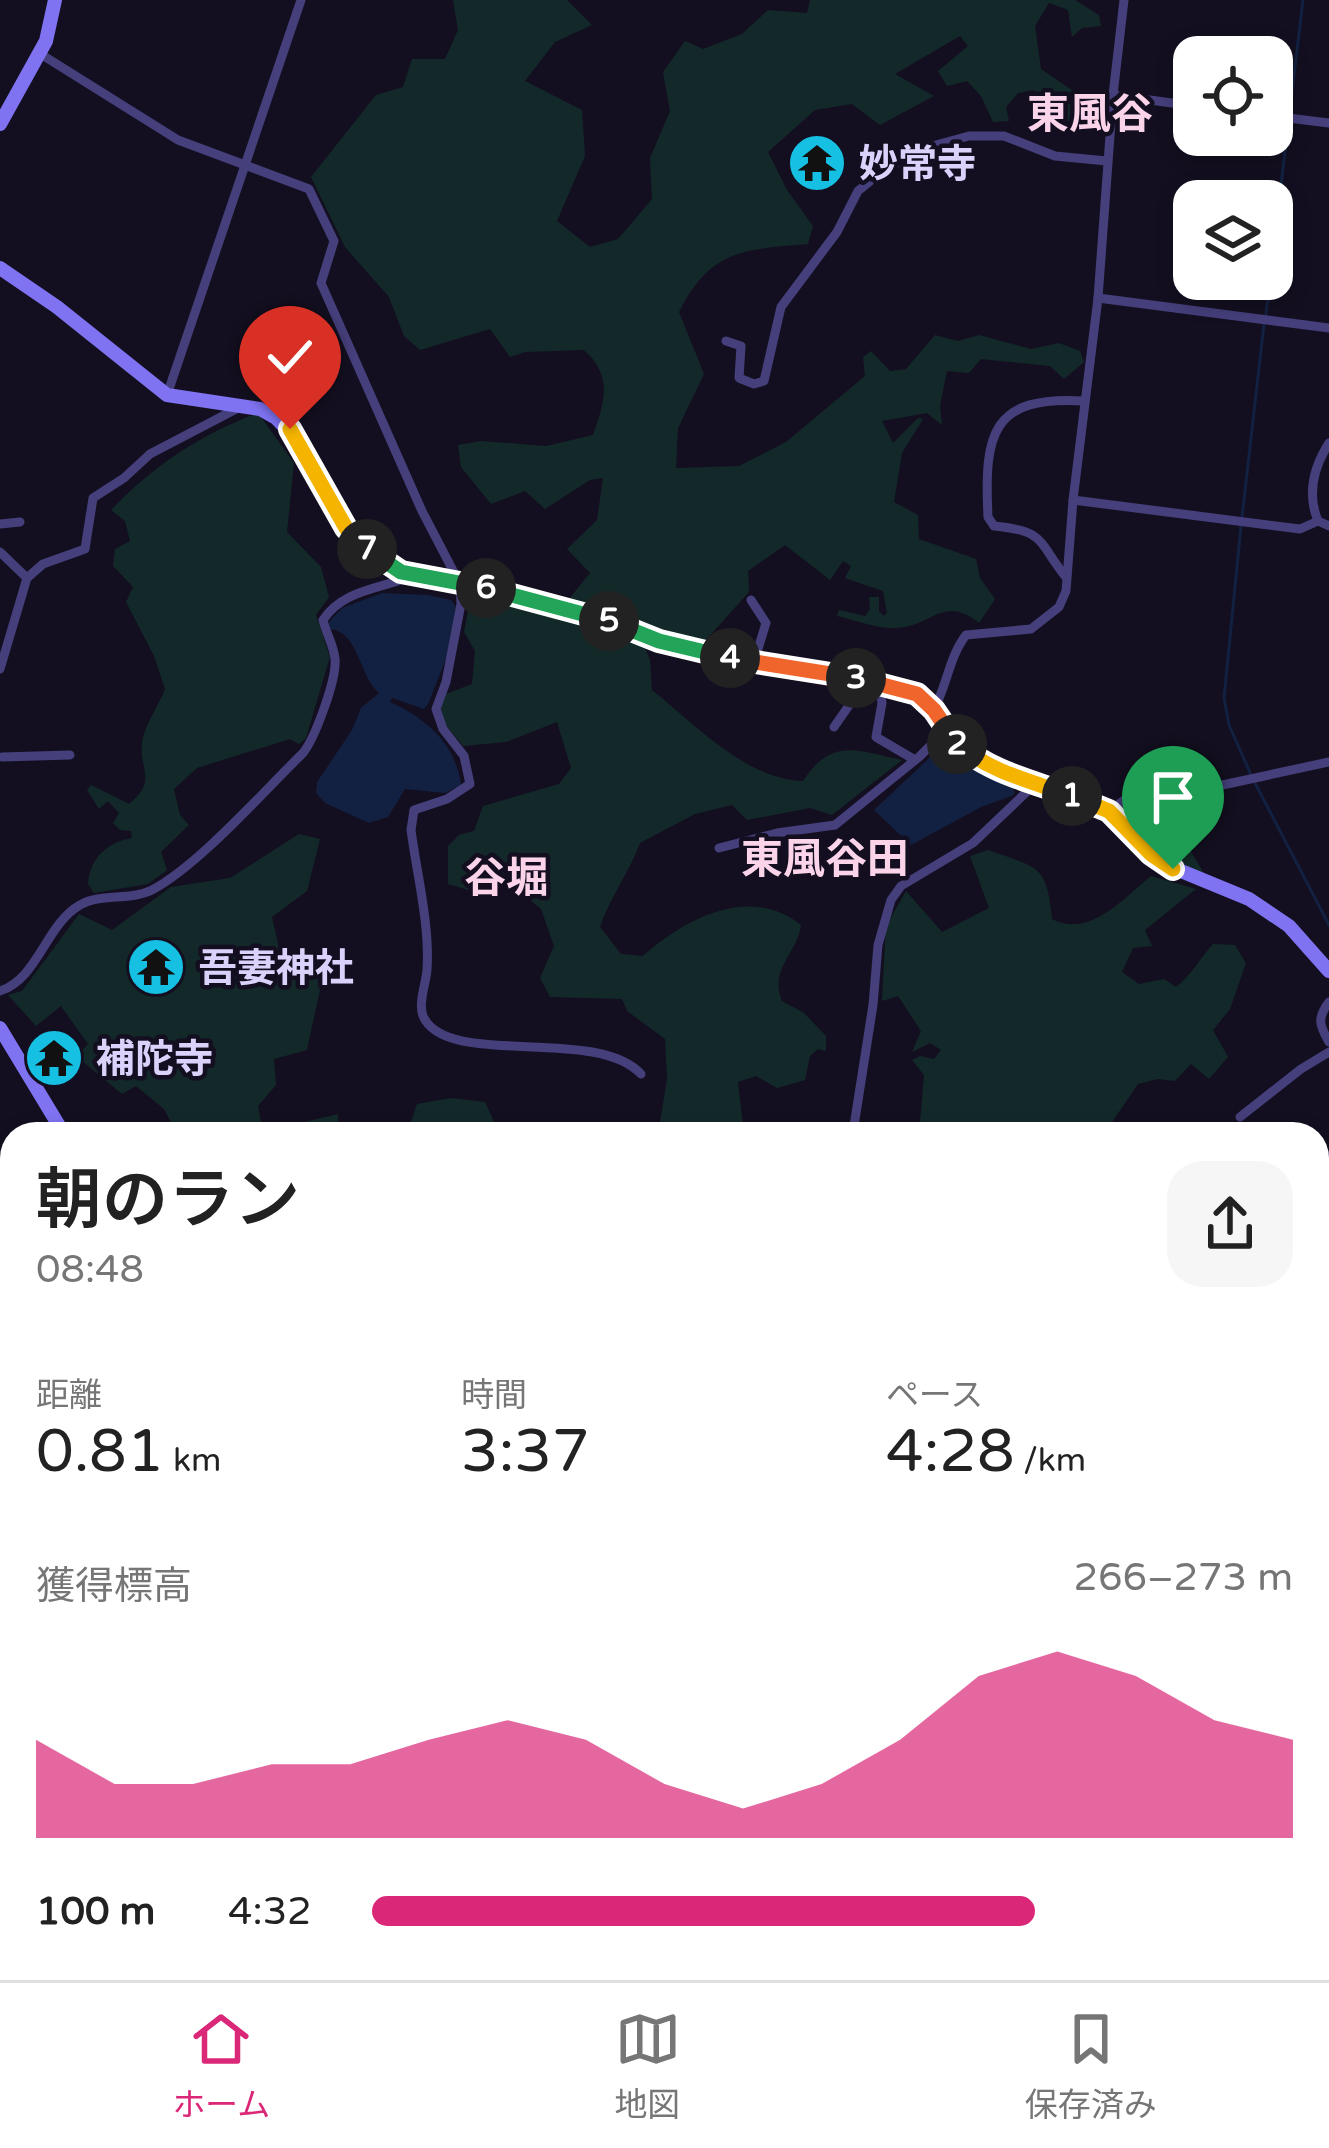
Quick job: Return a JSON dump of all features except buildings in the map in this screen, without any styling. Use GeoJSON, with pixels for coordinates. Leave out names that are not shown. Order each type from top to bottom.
{"type":"FeatureCollection","features":[{"type":"Feature","properties":{"kind":"street"},"geometry":{"type":"LineString","coordinates":[[0,124],[52,26],[55,0]]}},
{"type":"Feature","properties":{"kind":"street"},"geometry":{"type":"LineString","coordinates":[[167,395],[301,0]]}},
{"type":"Feature","properties":{"kind":"street"},"geometry":{"type":"LineString","coordinates":[[934,710],[966,635],[1031,629],[1059,608],[1067,578],[1072,500],[1098,298],[1124,0]]}},
{"type":"Feature","properties":{"kind":"street"},"geometry":{"type":"LineString","coordinates":[[39,53],[164,134],[309,189],[334,241],[321,284],[422,511],[460,584],[461,604],[436,709],[443,729],[464,756],[470,784],[447,800],[414,810],[412,830],[428,964],[421,1011],[426,1021],[464,1044],[556,1047],[612,1058],[641,1074]]}},
{"type":"Feature","properties":{"kind":"street"},"geometry":{"type":"LineString","coordinates":[[1113,95],[1173,103]]}},
{"type":"Feature","properties":{"kind":"street"},"geometry":{"type":"LineString","coordinates":[[1293,118],[1329,123]]}},
{"type":"Feature","properties":{"kind":"street"},"geometry":{"type":"LineString","coordinates":[[726,341],[741,346],[739,378],[754,384],[764,381],[781,308],[837,232],[858,190],[921,149],[949,138],[1004,136],[1054,156],[1107,161]]}},
{"type":"Feature","properties":{"kind":"street"},"geometry":{"type":"LineString","coordinates":[[0,268],[104,342],[167,395],[260,409],[290,429],[346,528],[401,572],[510,591],[633,628],[659,641],[917,694],[977,760],[1109,811],[1163,864],[1249,899],[1311,946],[1327,965]]}},
{"type":"Feature","properties":{"kind":"street"},"geometry":{"type":"LineString","coordinates":[[1098,298],[1329,328]]}},
{"type":"Feature","properties":{"kind":"street"},"geometry":{"type":"LineString","coordinates":[[1067,578],[1048,545],[1034,534],[994,526],[988,517],[989,441],[1001,419],[1011,412],[1052,399],[1085,401]]}},
{"type":"Feature","properties":{"kind":"street"},"geometry":{"type":"LineString","coordinates":[[0,669],[27,578],[43,564],[85,549],[93,498],[150,454],[240,407]]}},
{"type":"Feature","properties":{"kind":"street"},"geometry":{"type":"LineString","coordinates":[[1329,443],[1312,485],[1311,503],[1318,521],[1329,526]]}},
{"type":"Feature","properties":{"kind":"street"},"geometry":{"type":"LineString","coordinates":[[1072,500],[1300,529],[1318,521]]}},
{"type":"Feature","properties":{"kind":"street"},"geometry":{"type":"LineString","coordinates":[[0,524],[20,522]]}},
{"type":"Feature","properties":{"kind":"street"},"geometry":{"type":"LineString","coordinates":[[0,552],[27,578]]}},
{"type":"Feature","properties":{"kind":"street"},"geometry":{"type":"LineString","coordinates":[[0,991],[16,984],[64,918],[83,902],[133,897],[158,886],[303,753],[311,743],[334,673],[335,658],[323,620],[326,614],[343,598],[398,581],[401,572]]}},
{"type":"Feature","properties":{"kind":"street"},"geometry":{"type":"LineString","coordinates":[[751,600],[766,623],[754,662]]}},
{"type":"Feature","properties":{"kind":"street"},"geometry":{"type":"LineString","coordinates":[[834,727],[859,679]]}},
{"type":"Feature","properties":{"kind":"street"},"geometry":{"type":"LineString","coordinates":[[879,683],[882,704],[875,737],[915,760]]}},
{"type":"Feature","properties":{"kind":"street"},"geometry":{"type":"LineString","coordinates":[[719,848],[836,825],[946,730]]}},
{"type":"Feature","properties":{"kind":"street"},"geometry":{"type":"LineString","coordinates":[[1,755],[70,754]]}},
{"type":"Feature","properties":{"kind":"street"},"geometry":{"type":"LineString","coordinates":[[1109,811],[1173,765],[1184,769],[1197,784],[1213,787],[1329,762]]}},
{"type":"Feature","properties":{"kind":"street"},"geometry":{"type":"LineString","coordinates":[[854,1122],[878,945],[891,900],[901,886],[973,843],[1035,784]]}},
{"type":"Feature","properties":{"kind":"street"},"geometry":{"type":"LineString","coordinates":[[1329,1002],[1319,1017],[1329,1042]]}},
{"type":"Feature","properties":{"kind":"street"},"geometry":{"type":"LineString","coordinates":[[0,1028],[57,1122]]}},
{"type":"Feature","properties":{"kind":"street"},"geometry":{"type":"LineString","coordinates":[[1240,1117],[1329,1052]]}},
{"type":"Feature","properties":{"kind":"green space"},"geometry":{"type":"Polygon","coordinates":[[[453,0],[567,0],[592,25],[555,42],[525,81],[582,110],[585,156],[557,221],[590,247],[618,239],[652,199],[650,158],[670,111],[663,72],[685,41],[703,49],[742,34],[768,10],[807,13],[810,0],[1075,0],[1099,15],[1101,26],[1082,28],[1072,37],[1068,10],[1049,3],[1035,26],[1041,69],[1079,95],[1096,129],[1075,118],[1061,124],[1045,112],[1034,90],[1018,93],[1006,107],[1009,121],[993,122],[981,96],[967,81],[947,86],[938,71],[968,46],[960,36],[895,74],[934,96],[880,125],[852,104],[815,110],[768,152],[813,226],[808,244],[731,257],[703,276],[679,312],[704,374],[678,428],[676,468],[739,466],[786,442],[865,376],[863,357],[871,351],[890,371],[906,369],[935,335],[958,341],[979,335],[1031,349],[1059,343],[1080,351],[1084,362],[1064,379],[1050,366],[981,359],[969,373],[947,371],[940,406],[942,425],[927,413],[882,421],[893,443],[918,418],[923,419],[902,453],[894,502],[918,515],[919,539],[976,559],[980,578],[995,599],[979,623],[956,611],[896,628],[837,616],[839,610],[865,616],[869,597],[879,597],[884,616],[883,591],[845,578],[851,566],[843,561],[830,580],[785,545],[748,571],[749,592],[705,641],[662,636],[638,622],[569,599],[590,573],[567,549],[597,520],[603,478],[590,480],[545,509],[525,491],[491,504],[461,467],[458,445],[481,441],[546,446],[593,435],[604,390],[599,369],[584,350],[510,357],[490,329],[420,350],[404,336],[389,297],[345,247],[311,177],[376,95],[403,87],[412,59],[445,59],[458,30],[453,0]]]}},
{"type":"Feature","properties":{"kind":"green space"},"geometry":{"type":"Polygon","coordinates":[[[258,413],[294,463],[287,532],[321,567],[329,597],[316,615],[330,657],[306,738],[299,744],[290,739],[197,768],[174,789],[180,815],[189,825],[161,852],[167,870],[148,884],[94,893],[88,884],[96,859],[108,847],[132,838],[131,831],[113,823],[119,813],[108,801],[99,809],[87,790],[91,785],[129,804],[138,796],[145,782],[143,736],[165,689],[126,602],[133,587],[113,566],[115,549],[130,541],[125,521],[111,510],[179,453],[258,413]]]}},
{"type":"Feature","properties":{"kind":"green space"},"geometry":{"type":"Polygon","coordinates":[[[471,596],[545,611],[643,642],[652,690],[741,761],[782,778],[803,781],[824,758],[846,750],[902,760],[832,815],[810,808],[747,820],[732,805],[695,814],[640,843],[604,916],[600,927],[621,954],[643,956],[678,930],[718,911],[760,907],[801,925],[781,971],[779,990],[782,1001],[804,1013],[826,1036],[826,1051],[818,1049],[810,1056],[805,1080],[777,1088],[756,1076],[738,1082],[743,1122],[660,1122],[667,1079],[665,1039],[627,1011],[622,999],[550,997],[540,978],[554,946],[541,909],[484,862],[473,873],[478,883],[475,892],[448,884],[448,846],[459,835],[474,831],[483,806],[559,784],[571,768],[557,722],[506,742],[463,746],[438,715],[446,694],[472,684],[475,651],[464,632],[471,596]]]}},
{"type":"Feature","properties":{"kind":"green space"},"geometry":{"type":"Polygon","coordinates":[[[1172,770],[1190,779],[1195,825],[1190,850],[1205,875],[1164,857],[1134,826],[1138,792],[1172,770]]]}},
{"type":"Feature","properties":{"kind":"green space"},"geometry":{"type":"Polygon","coordinates":[[[299,834],[320,839],[307,891],[272,917],[280,952],[306,957],[322,980],[307,1050],[274,1059],[276,1085],[258,1106],[261,1122],[171,1122],[164,1109],[136,1086],[122,1094],[76,1056],[88,1044],[61,1006],[36,1026],[8,995],[22,991],[79,914],[112,930],[171,887],[230,878],[299,834]]]}},
{"type":"Feature","properties":{"kind":"green space"},"geometry":{"type":"Polygon","coordinates":[[[988,850],[1036,870],[1047,887],[1052,919],[1066,924],[1105,913],[1151,876],[1196,889],[1145,930],[1152,946],[1133,948],[1122,972],[1139,984],[1164,979],[1176,987],[1213,944],[1235,945],[1246,963],[1230,1009],[1213,1030],[1228,1057],[1209,1079],[1191,1064],[1175,1081],[1138,1084],[1112,1122],[920,1122],[924,1075],[912,1060],[920,1056],[934,1059],[941,1050],[930,1043],[912,1052],[921,1031],[898,996],[882,1001],[886,926],[906,891],[942,932],[989,908],[970,856],[988,850]]]}},
{"type":"Feature","properties":{"kind":"green space"},"geometry":{"type":"Polygon","coordinates":[[[451,1098],[485,1102],[494,1122],[411,1122],[417,1104],[451,1098]]]}},
{"type":"Feature","properties":{"kind":"green space"},"geometry":{"type":"Polygon","coordinates":[[[338,1114],[338,1122],[305,1122],[338,1114]]]}},
{"type":"Feature","properties":{"kind":"water"},"geometry":{"type":"Polygon","coordinates":[[[382,593],[429,595],[451,600],[456,607],[448,654],[428,704],[424,709],[392,698],[390,702],[437,734],[453,757],[461,785],[445,793],[405,789],[388,817],[369,823],[325,803],[316,793],[317,782],[361,708],[379,693],[353,646],[330,629],[329,622],[342,608],[382,593]]]}},
{"type":"Feature","properties":{"kind":"water"},"geometry":{"type":"Polygon","coordinates":[[[940,748],[1014,787],[1014,795],[981,807],[911,845],[874,810],[940,748]]]}},
{"type":"Feature","properties":{"kind":"waterway"},"geometry":{"type":"LineString","coordinates":[[1282,180],[1303,0]]}},
{"type":"Feature","properties":{"kind":"waterway"},"geometry":{"type":"LineString","coordinates":[[1266,314],[1268,300]]}},
{"type":"Feature","properties":{"kind":"waterway"},"geometry":{"type":"LineString","coordinates":[[1242,517],[1264,324]]}},
{"type":"Feature","properties":{"kind":"waterway"},"geometry":{"type":"LineString","coordinates":[[1241,526],[1224,698],[1229,725],[1251,775]]}},
{"type":"Feature","properties":{"kind":"waterway"},"geometry":{"type":"LineString","coordinates":[[1255,783],[1329,925]]}},
{"type":"Feature","properties":{"kind":"place","name":"妙常寺"},"geometry":{"type":"Point","coordinates":[817,163]}},
{"type":"Feature","properties":{"kind":"place","name":"吾妻神社"},"geometry":{"type":"Point","coordinates":[156,967]}},
{"type":"Feature","properties":{"kind":"place","name":"補陀寺"},"geometry":{"type":"Point","coordinates":[54,1058]}},
{"type":"Feature","properties":{"kind":"district","name":"東風谷"},"geometry":{"type":"Point","coordinates":[1090,113]}},
{"type":"Feature","properties":{"kind":"district","name":"東風谷田"},"geometry":{"type":"Point","coordinates":[825,858]}},
{"type":"Feature","properties":{"kind":"district","name":"谷堀"},"geometry":{"type":"Point","coordinates":[506,877]}},
{"type":"Feature","properties":{"kind":"route"},"geometry":{"type":"LineString","coordinates":[[290,429],[346,528],[401,572],[510,591],[705,654],[821,670],[917,694],[977,760],[1011,777],[1109,811],[1151,854],[1173,869]]}}]}
